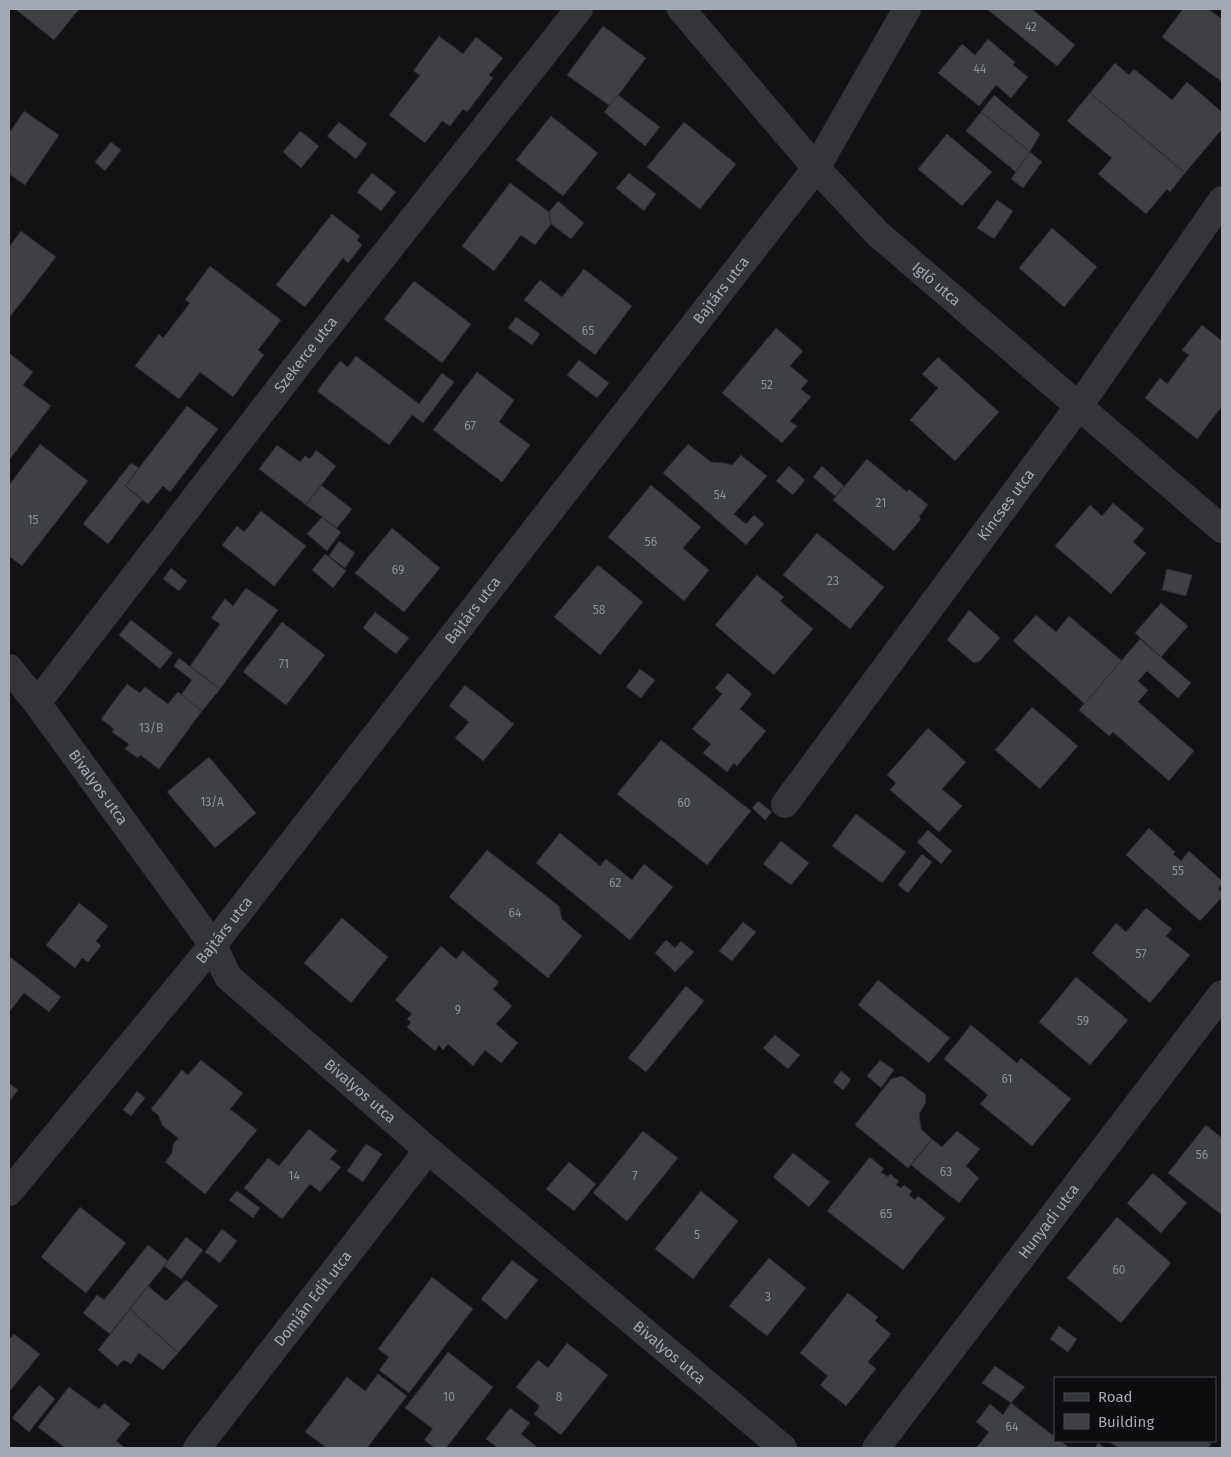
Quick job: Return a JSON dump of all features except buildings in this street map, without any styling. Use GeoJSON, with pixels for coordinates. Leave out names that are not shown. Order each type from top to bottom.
{"type":"FeatureCollection","features":[{"type":"Feature","properties":{"kind":"street","name":"Szekerce utca"},"geometry":{"type":"LineString","coordinates":[[37,702],[320,337],[579,9]]}},
{"type":"Feature","properties":{"kind":"street","name":"Igló utca"},"geometry":{"type":"LineString","coordinates":[[681,9],[816,168],[878,234],[1222,530]]}},
{"type":"Feature","properties":{"kind":"street","name":"Bajtárs utca"},"geometry":{"type":"LineString","coordinates":[[9,1192],[214,945],[816,168],[907,9]]}},
{"type":"Feature","properties":{"kind":"street","name":"Kincses utca"},"geometry":{"type":"LineString","coordinates":[[785,804],[1079,406],[1222,200]]}},
{"type":"Feature","properties":{"kind":"street","name":"Bivalyos utca"},"geometry":{"type":"LineString","coordinates":[[9,668],[37,702],[214,945],[228,977],[428,1150],[783,1448]]}},
{"type":"Feature","properties":{"kind":"street","name":"Hunyadi utca"},"geometry":{"type":"LineString","coordinates":[[876,1448],[1222,994]]}},
{"type":"Feature","properties":{"kind":"street","name":"Domján Edit utca"},"geometry":{"type":"LineString","coordinates":[[197,1448],[428,1150]]}}]}
